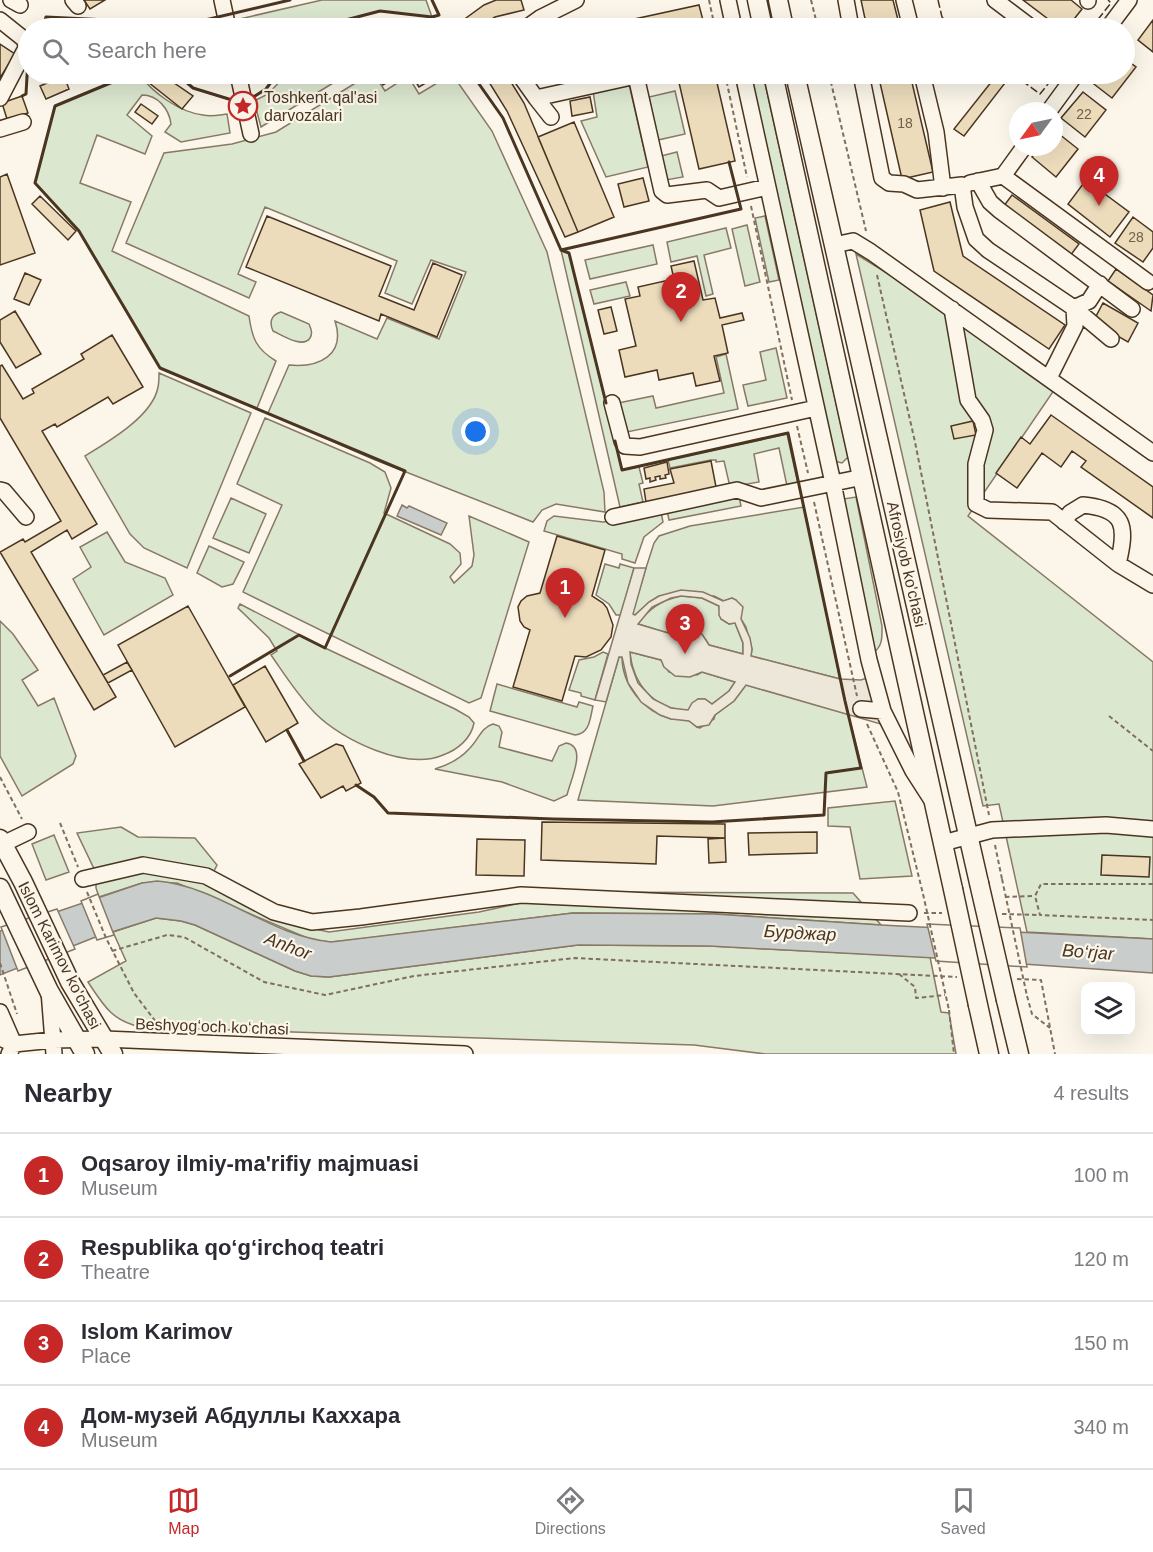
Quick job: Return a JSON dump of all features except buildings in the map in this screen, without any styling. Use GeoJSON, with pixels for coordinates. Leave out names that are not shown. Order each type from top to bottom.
{"type":"FeatureCollection","features":[{"type":"Feature","properties":{"kind":"main road"},"geometry":{"type":"LineString","coordinates":[[757,0],[761,18]]}},
{"type":"Feature","properties":{"kind":"main road"},"geometry":{"type":"LineString","coordinates":[[778,0],[782,18]]}},
{"type":"Feature","properties":{"kind":"main road","name":"Afrosiyob ko'chasi"},"geometry":{"type":"LineString","coordinates":[[775,84],[989,1054]]}},
{"type":"Feature","properties":{"kind":"main road","name":"Afrosiyob ko'chasi"},"geometry":{"type":"LineString","coordinates":[[797,84],[1019,1054]]}},
{"type":"Feature","properties":{"kind":"main road","name":"Islom Karimov ko'chasi"},"geometry":{"type":"LineString","coordinates":[[1,842],[23,882],[70,982],[109,1047]]}},
{"type":"Feature","properties":{"kind":"main road","name":"Islom Karimov ko'chasi"},"geometry":{"type":"LineString","coordinates":[[1,890],[49,991],[80,1047]]}},
{"type":"Feature","properties":{"kind":"street"},"geometry":{"type":"LineString","coordinates":[[540,18],[576,0]]}},
{"type":"Feature","properties":{"kind":"street"},"geometry":{"type":"LineString","coordinates":[[728,0],[732,18]]}},
{"type":"Feature","properties":{"kind":"street"},"geometry":{"type":"LineString","coordinates":[[846,0],[849,18]]}},
{"type":"Feature","properties":{"kind":"street"},"geometry":{"type":"LineString","coordinates":[[904,0],[908,18]]}},
{"type":"Feature","properties":{"kind":"street"},"geometry":{"type":"LineString","coordinates":[[995,0],[1019,18]]}},
{"type":"Feature","properties":{"kind":"street"},"geometry":{"type":"LineString","coordinates":[[1116,18],[1129,0]]}},
{"type":"Feature","properties":{"kind":"street"},"geometry":{"type":"LineString","coordinates":[[224,1],[227,18]]}},
{"type":"Feature","properties":{"kind":"street"},"geometry":{"type":"LineString","coordinates":[[0,20],[18,34]]}},
{"type":"Feature","properties":{"kind":"street"},"geometry":{"type":"LineString","coordinates":[[0,98],[18,63]]}},
{"type":"Feature","properties":{"kind":"street"},"geometry":{"type":"LineString","coordinates":[[240,84],[251,134]]}},
{"type":"Feature","properties":{"kind":"street"},"geometry":{"type":"LineString","coordinates":[[526,84],[551,117]]}},
{"type":"Feature","properties":{"kind":"street"},"geometry":{"type":"LineString","coordinates":[[536,98],[600,84]]}},
{"type":"Feature","properties":{"kind":"street"},"geometry":{"type":"LineString","coordinates":[[638,84],[662,191],[667,195],[706,189],[719,198],[767,187]]}},
{"type":"Feature","properties":{"kind":"street"},"geometry":{"type":"LineString","coordinates":[[745,84],[833,483],[869,660],[883,711],[913,771],[935,805]]}},
{"type":"Feature","properties":{"kind":"street"},"geometry":{"type":"LineString","coordinates":[[863,84],[882,178],[889,183],[904,184],[917,190],[962,185],[1003,176],[1017,156]]}},
{"type":"Feature","properties":{"kind":"street"},"geometry":{"type":"LineString","coordinates":[[924,84],[936,132],[943,188]]}},
{"type":"Feature","properties":{"kind":"street"},"geometry":{"type":"LineString","coordinates":[[1056,102],[1069,84]]}},
{"type":"Feature","properties":{"kind":"street"},"geometry":{"type":"LineString","coordinates":[[0,129],[23,122]]}},
{"type":"Feature","properties":{"kind":"street"},"geometry":{"type":"LineString","coordinates":[[1003,176],[1148,282]]}},
{"type":"Feature","properties":{"kind":"street"},"geometry":{"type":"LineString","coordinates":[[978,181],[990,202],[999,210],[1132,309]]}},
{"type":"Feature","properties":{"kind":"street"},"geometry":{"type":"LineString","coordinates":[[962,185],[965,207],[976,239],[988,250],[1074,308],[1111,339]]}},
{"type":"Feature","properties":{"kind":"street"},"geometry":{"type":"LineString","coordinates":[[834,245],[853,241],[871,252],[1153,453]]}},
{"type":"Feature","properties":{"kind":"street"},"geometry":{"type":"LineString","coordinates":[[1074,308],[1089,301],[1100,284]]}},
{"type":"Feature","properties":{"kind":"street"},"geometry":{"type":"LineString","coordinates":[[1049,378],[1075,326],[1074,308]]}},
{"type":"Feature","properties":{"kind":"street"},"geometry":{"type":"LineString","coordinates":[[952,309],[968,400],[982,420],[985,430],[976,464],[976,504],[988,510],[1052,512],[1118,564],[1153,585]]}},
{"type":"Feature","properties":{"kind":"street"},"geometry":{"type":"LineString","coordinates":[[612,403],[625,446],[640,447],[816,408]]}},
{"type":"Feature","properties":{"kind":"street"},"geometry":{"type":"LineString","coordinates":[[613,517],[737,490],[761,498],[863,477]]}},
{"type":"Feature","properties":{"kind":"street"},"geometry":{"type":"LineString","coordinates":[[0,490],[4,491],[26,517]]}},
{"type":"Feature","properties":{"kind":"street"},"geometry":{"type":"LineString","coordinates":[[1064,522],[1070,513],[1083,506],[1108,510],[1121,523],[1124,541],[1118,564]]}},
{"type":"Feature","properties":{"kind":"street"},"geometry":{"type":"LineString","coordinates":[[861,709],[883,711]]}},
{"type":"Feature","properties":{"kind":"street"},"geometry":{"type":"LineString","coordinates":[[943,843],[992,830],[1106,825],[1153,830]]}},
{"type":"Feature","properties":{"kind":"street"},"geometry":{"type":"LineString","coordinates":[[1106,825],[1153,840]]}},
{"type":"Feature","properties":{"kind":"street"},"geometry":{"type":"LineString","coordinates":[[1,842],[28,832]]}},
{"type":"Feature","properties":{"kind":"street"},"geometry":{"type":"LineString","coordinates":[[85,886],[143,865],[206,876],[274,912],[312,922],[521,895],[909,913]]}},
{"type":"Feature","properties":{"kind":"street"},"geometry":{"type":"LineString","coordinates":[[49,991],[53,1047]]}},
{"type":"Feature","properties":{"kind":"street"},"geometry":{"type":"LineString","coordinates":[[0,1012],[8,1045]]}},
{"type":"Feature","properties":{"kind":"street","name":"Beshyogʻoch koʻchasi"},"geometry":{"type":"LineString","coordinates":[[8,1045],[302,1054]]}},
{"type":"Feature","properties":{"kind":"street","name":"Beshyogʻoch koʻchasi"},"geometry":{"type":"LineString","coordinates":[[109,1047],[465,1054]]}},
{"type":"Feature","properties":{"kind":"path"},"geometry":{"type":"LineString","coordinates":[[709,0],[713,18]]}},
{"type":"Feature","properties":{"kind":"path"},"geometry":{"type":"LineString","coordinates":[[811,0],[816,18]]}},
{"type":"Feature","properties":{"kind":"path"},"geometry":{"type":"LineString","coordinates":[[831,84],[915,442],[1005,897],[1027,996],[1032,1014],[1050,1028]]}},
{"type":"Feature","properties":{"kind":"path"},"geometry":{"type":"LineString","coordinates":[[1108,716],[1153,751]]}},
{"type":"Feature","properties":{"kind":"path"},"geometry":{"type":"LineString","coordinates":[[0,777],[28,832]]}},
{"type":"Feature","properties":{"kind":"path"},"geometry":{"type":"LineString","coordinates":[[60,823],[112,951],[134,993],[162,1031]]}},
{"type":"Feature","properties":{"kind":"path"},"geometry":{"type":"LineString","coordinates":[[1153,884],[1041,884],[1035,896],[1040,915],[1153,920]]}},
{"type":"Feature","properties":{"kind":"path"},"geometry":{"type":"LineString","coordinates":[[923,894],[949,1010],[954,1054]]}},
{"type":"Feature","properties":{"kind":"path"},"geometry":{"type":"LineString","coordinates":[[1005,897],[1035,896]]}},
{"type":"Feature","properties":{"kind":"path"},"geometry":{"type":"LineString","coordinates":[[112,951],[167,935],[184,937],[264,982],[325,995],[414,976],[575,958],[871,971],[899,974],[915,987],[916,998],[945,995]]}},
{"type":"Feature","properties":{"kind":"path"},"geometry":{"type":"LineString","coordinates":[[0,963],[17,1014]]}},
{"type":"Feature","properties":{"kind":"path"},"geometry":{"type":"LineString","coordinates":[[1041,980],[1055,1054]]}},
{"type":"Feature","properties":{"kind":"green space"},"geometry":{"type":"Polygon","coordinates":[[[322,0],[426,0],[432,17],[380,11],[353,18],[244,18],[322,0]]]}},
{"type":"Feature","properties":{"kind":"green space"},"geometry":{"type":"Polygon","coordinates":[[[108,84],[148,84],[159,95],[185,110],[206,116],[227,114],[230,133],[181,142],[165,132],[171,124],[162,104],[153,97],[142,95],[127,115],[152,136],[145,154],[97,135],[80,183],[131,202],[112,251],[249,316],[259,347],[276,361],[257,408],[160,368],[79,231],[35,183],[55,106],[108,84]]]}},
{"type":"Feature","properties":{"kind":"green space"},"geometry":{"type":"Polygon","coordinates":[[[278,84],[332,84],[261,127],[254,101],[268,94],[278,84]]]}},
{"type":"Feature","properties":{"kind":"green space"},"geometry":{"type":"Polygon","coordinates":[[[354,84],[380,84],[385,91],[396,84],[413,84],[419,94],[436,84],[459,84],[492,131],[547,252],[604,492],[605,512],[556,504],[542,510],[533,522],[373,459],[268,413],[289,365],[320,361],[333,351],[337,343],[335,321],[377,339],[387,318],[439,339],[466,272],[431,260],[412,304],[385,293],[397,261],[265,207],[238,274],[256,282],[249,298],[126,243],[164,153],[232,144],[276,132],[354,84]]]}},
{"type":"Feature","properties":{"kind":"green space"},"geometry":{"type":"Polygon","coordinates":[[[629,84],[648,167],[606,177],[581,121],[597,117],[593,91],[629,84]]]}},
{"type":"Feature","properties":{"kind":"green space"},"geometry":{"type":"Polygon","coordinates":[[[752,84],[765,84],[848,457],[842,463],[834,461],[752,84]]]}},
{"type":"Feature","properties":{"kind":"green space"},"geometry":{"type":"Polygon","coordinates":[[[675,91],[685,134],[658,140],[649,97],[675,91]]]}},
{"type":"Feature","properties":{"kind":"green space"},"geometry":{"type":"Polygon","coordinates":[[[677,152],[683,177],[666,180],[661,156],[677,152]]]}},
{"type":"Feature","properties":{"kind":"green space"},"geometry":{"type":"Polygon","coordinates":[[[765,216],[779,280],[769,282],[755,218],[765,216]]]}},
{"type":"Feature","properties":{"kind":"green space"},"geometry":{"type":"Polygon","coordinates":[[[747,225],[760,282],[745,286],[732,229],[747,225]]]}},
{"type":"Feature","properties":{"kind":"green space"},"geometry":{"type":"Polygon","coordinates":[[[726,228],[731,248],[704,255],[713,294],[706,296],[697,256],[671,262],[667,242],[726,228]]]}},
{"type":"Feature","properties":{"kind":"green space"},"geometry":{"type":"Polygon","coordinates":[[[653,245],[657,264],[590,279],[585,260],[653,245]]]}},
{"type":"Feature","properties":{"kind":"green space"},"geometry":{"type":"Polygon","coordinates":[[[561,250],[569,253],[622,470],[639,467],[643,483],[639,484],[643,502],[620,507],[561,250]]]}},
{"type":"Feature","properties":{"kind":"green space"},"geometry":{"type":"Polygon","coordinates":[[[856,254],[1061,380],[968,516],[1153,662],[1153,939],[1027,932],[999,804],[983,806],[856,254]]]}},
{"type":"Feature","properties":{"kind":"green space"},"geometry":{"type":"Polygon","coordinates":[[[626,282],[630,296],[594,304],[590,290],[626,282]]]}},
{"type":"Feature","properties":{"kind":"green space"},"geometry":{"type":"Polygon","coordinates":[[[281,312],[309,324],[312,333],[307,341],[298,342],[273,331],[272,319],[281,312]]]}},
{"type":"Feature","properties":{"kind":"green space"},"geometry":{"type":"Polygon","coordinates":[[[776,348],[787,398],[748,406],[743,385],[766,380],[760,352],[776,348]]]}},
{"type":"Feature","properties":{"kind":"green space"},"geometry":{"type":"Polygon","coordinates":[[[726,354],[738,409],[627,432],[618,403],[653,396],[656,408],[724,393],[716,357],[726,354]]]}},
{"type":"Feature","properties":{"kind":"green space"},"geometry":{"type":"Polygon","coordinates":[[[159,373],[251,413],[187,568],[144,548],[130,534],[85,456],[128,427],[148,408],[158,387],[159,373]]]}},
{"type":"Feature","properties":{"kind":"green space"},"geometry":{"type":"Polygon","coordinates":[[[265,418],[370,463],[385,472],[391,488],[384,513],[450,544],[460,553],[461,564],[450,577],[454,583],[472,566],[474,555],[469,516],[529,542],[481,698],[469,703],[243,592],[282,505],[237,484],[265,418]]]}},
{"type":"Feature","properties":{"kind":"green space"},"geometry":{"type":"Polygon","coordinates":[[[787,434],[798,484],[787,486],[779,448],[754,454],[759,482],[730,487],[724,461],[711,460],[670,468],[668,460],[787,434]]]}},
{"type":"Feature","properties":{"kind":"green space"},"geometry":{"type":"Polygon","coordinates":[[[739,496],[741,506],[669,520],[667,510],[739,496]]]}},
{"type":"Feature","properties":{"kind":"green space"},"geometry":{"type":"Polygon","coordinates":[[[856,497],[882,626],[880,644],[873,653],[843,499],[856,497]]]}},
{"type":"Feature","properties":{"kind":"green space"},"geometry":{"type":"Polygon","coordinates":[[[231,498],[266,514],[249,553],[213,538],[231,498]]]}},
{"type":"Feature","properties":{"kind":"green space"},"geometry":{"type":"Polygon","coordinates":[[[804,507],[840,679],[751,656],[752,649],[746,627],[741,619],[736,600],[732,598],[724,601],[714,596],[659,596],[635,615],[632,614],[654,543],[659,536],[690,526],[804,507]]]}},
{"type":"Feature","properties":{"kind":"green space"},"geometry":{"type":"Polygon","coordinates":[[[661,512],[663,522],[644,537],[635,563],[622,559],[622,554],[544,531],[547,521],[554,516],[603,522],[661,512]]]}},
{"type":"Feature","properties":{"kind":"green space"},"geometry":{"type":"Polygon","coordinates":[[[107,532],[125,562],[165,578],[173,595],[104,635],[73,579],[91,567],[80,547],[107,532]]]}},
{"type":"Feature","properties":{"kind":"green space"},"geometry":{"type":"Polygon","coordinates":[[[209,546],[244,562],[233,584],[222,587],[197,573],[209,546]]]}},
{"type":"Feature","properties":{"kind":"green space"},"geometry":{"type":"Polygon","coordinates":[[[605,564],[619,568],[620,564],[634,568],[621,615],[616,615],[609,604],[596,595],[605,564]]]}},
{"type":"Feature","properties":{"kind":"green space"},"geometry":{"type":"Polygon","coordinates":[[[681,596],[702,598],[719,606],[721,619],[729,624],[735,623],[743,643],[743,654],[709,645],[706,639],[692,629],[680,628],[668,633],[638,624],[656,606],[681,596]]]}},
{"type":"Feature","properties":{"kind":"green space"},"geometry":{"type":"Polygon","coordinates":[[[240,604],[325,648],[455,709],[469,717],[474,723],[470,734],[463,743],[448,753],[428,759],[411,759],[375,750],[342,734],[316,714],[298,693],[271,655],[277,651],[269,638],[238,608],[240,604]]]}},
{"type":"Feature","properties":{"kind":"green space"},"geometry":{"type":"Polygon","coordinates":[[[0,621],[13,634],[38,670],[22,680],[38,706],[54,698],[76,756],[73,764],[22,796],[0,756],[0,621]]]}},
{"type":"Feature","properties":{"kind":"green space"},"geometry":{"type":"Polygon","coordinates":[[[603,652],[608,654],[595,700],[569,690],[579,660],[594,657],[603,652]]]}},
{"type":"Feature","properties":{"kind":"green space"},"geometry":{"type":"Polygon","coordinates":[[[630,652],[661,660],[669,672],[697,675],[702,672],[735,682],[729,691],[712,704],[705,699],[698,699],[688,710],[676,709],[655,700],[647,693],[636,675],[630,652]]]}},
{"type":"Feature","properties":{"kind":"green space"},"geometry":{"type":"Polygon","coordinates":[[[619,657],[622,657],[630,687],[643,703],[661,715],[671,719],[687,720],[700,728],[734,701],[746,685],[848,714],[867,787],[713,806],[578,800],[619,657]]]}},
{"type":"Feature","properties":{"kind":"green space"},"geometry":{"type":"Polygon","coordinates":[[[497,684],[577,707],[579,702],[593,706],[588,725],[584,732],[575,735],[490,711],[497,684]]]}},
{"type":"Feature","properties":{"kind":"green space"},"geometry":{"type":"Polygon","coordinates":[[[493,724],[499,726],[502,732],[499,747],[552,761],[559,746],[566,743],[572,746],[576,750],[577,757],[567,795],[554,801],[502,782],[435,769],[462,756],[485,728],[493,724]]]}},
{"type":"Feature","properties":{"kind":"green space"},"geometry":{"type":"Polygon","coordinates":[[[895,801],[912,876],[860,879],[850,827],[828,826],[828,808],[895,801]]]}},
{"type":"Feature","properties":{"kind":"green space"},"geometry":{"type":"Polygon","coordinates":[[[121,827],[138,837],[195,838],[217,865],[207,885],[287,923],[329,932],[479,912],[571,892],[853,893],[881,925],[714,914],[573,913],[352,940],[331,942],[312,940],[177,883],[142,883],[99,897],[96,888],[96,873],[77,833],[121,827]]]}},
{"type":"Feature","properties":{"kind":"green space"},"geometry":{"type":"Polygon","coordinates":[[[54,835],[69,872],[46,880],[32,844],[54,835]]]}},
{"type":"Feature","properties":{"kind":"green space"},"geometry":{"type":"Polygon","coordinates":[[[156,918],[195,925],[295,971],[311,976],[329,977],[578,945],[709,946],[930,957],[941,1012],[949,1013],[956,1054],[765,1054],[694,1045],[141,1027],[123,1021],[110,1011],[88,982],[126,961],[113,932],[156,918]]]}},
{"type":"Feature","properties":{"kind":"shaded area"},"geometry":{"type":"Polygon","coordinates":[[[634,568],[646,568],[633,614],[635,615],[659,596],[681,590],[703,592],[723,601],[732,598],[743,607],[741,619],[750,638],[751,656],[840,679],[861,680],[870,677],[884,725],[746,685],[734,701],[715,715],[709,725],[697,727],[689,721],[660,715],[641,702],[628,683],[622,657],[619,657],[606,702],[595,700],[634,568]],[[681,596],[652,607],[638,624],[668,633],[675,629],[689,628],[702,634],[709,645],[743,654],[743,643],[735,623],[729,624],[721,619],[719,606],[702,598],[681,596]],[[630,652],[631,664],[638,683],[653,699],[671,708],[688,710],[698,699],[705,699],[712,704],[729,691],[735,682],[702,672],[690,677],[675,676],[664,667],[661,660],[630,652]]]}},
{"type":"Feature","properties":{"kind":"water"},"geometry":{"type":"Polygon","coordinates":[[[402,505],[447,523],[441,535],[397,516],[402,505]]]}},
{"type":"Feature","properties":{"kind":"water"},"geometry":{"type":"Polygon","coordinates":[[[157,881],[202,892],[286,931],[331,942],[573,913],[714,914],[1153,939],[1153,973],[709,946],[578,945],[329,977],[311,976],[295,971],[195,925],[156,918],[93,938],[0,975],[0,931],[142,883],[157,881]]]}},
{"type":"Feature","properties":{"kind":"pier"},"geometry":{"type":"Polygon","coordinates":[[[98,894],[114,935],[97,940],[81,901],[98,894]]]}},
{"type":"Feature","properties":{"kind":"pier"},"geometry":{"type":"Polygon","coordinates":[[[57,909],[75,949],[18,971],[1,927],[57,909]]]}},
{"type":"Feature","properties":{"kind":"pier"},"geometry":{"type":"Polygon","coordinates":[[[927,924],[1020,928],[1027,967],[936,961],[927,924]]]}},
{"type":"Feature","properties":{"kind":"fence"},"geometry":{"type":"LineString","coordinates":[[938,0],[943,18]]}},
{"type":"Feature","properties":{"kind":"fence"},"geometry":{"type":"LineString","coordinates":[[1099,18],[1111,3],[1108,0]]}},
{"type":"Feature","properties":{"kind":"fence"},"geometry":{"type":"LineString","coordinates":[[1026,84],[1040,94],[1048,84]]}},
{"type":"Feature","properties":{"kind":"wall"},"geometry":{"type":"LineString","coordinates":[[214,18],[290,0]]}},
{"type":"Feature","properties":{"kind":"wall"},"geometry":{"type":"LineString","coordinates":[[353,18],[380,11],[432,17],[439,15],[432,0]]}},
{"type":"Feature","properties":{"kind":"wall"},"geometry":{"type":"LineString","coordinates":[[46,18],[67,18]]}},
{"type":"Feature","properties":{"kind":"wall"},"geometry":{"type":"LineString","coordinates":[[22,96],[26,94],[27,84]]}},
{"type":"Feature","properties":{"kind":"wall"},"geometry":{"type":"LineString","coordinates":[[108,84],[55,106],[35,183],[79,231],[160,368],[405,471],[325,648],[299,635],[230,676]]}},
{"type":"Feature","properties":{"kind":"wall"},"geometry":{"type":"LineString","coordinates":[[188,84],[193,88],[232,100],[255,96],[270,84]]}},
{"type":"Feature","properties":{"kind":"wall"},"geometry":{"type":"LineString","coordinates":[[479,84],[503,118],[561,250]]}},
{"type":"Feature","properties":{"kind":"wall"},"geometry":{"type":"LineString","coordinates":[[606,403],[569,253],[561,250],[741,209],[729,162]]}},
{"type":"Feature","properties":{"kind":"wall"},"geometry":{"type":"LineString","coordinates":[[356,785],[374,797],[388,813],[712,822],[824,815],[826,773],[861,768],[788,433],[622,470],[615,441]]}},
{"type":"Feature","properties":{"kind":"wall"},"geometry":{"type":"LineString","coordinates":[[287,730],[304,761]]}},
{"type":"Feature","properties":{"kind":"place","name":"Toshkent qal'asi darvozalari"},"geometry":{"type":"Point","coordinates":[243,106]}},
{"type":"Feature","properties":{"kind":"place","name":"Дом-музей Абдуллы Каххара"},"geometry":{"type":"Point","coordinates":[1099,206]}},
{"type":"Feature","properties":{"kind":"place","name":"Respublika qo‘g‘irchoq teatri"},"geometry":{"type":"Point","coordinates":[681,322]}},
{"type":"Feature","properties":{"kind":"place","name":"Oqsaroy ilmiy-ma'rifiy majmuasi"},"geometry":{"type":"Point","coordinates":[565,618]}},
{"type":"Feature","properties":{"kind":"place","name":"Islom Karimov"},"geometry":{"type":"Point","coordinates":[685,654]}},
{"type":"Feature","properties":{"kind":"water label","name":"Бурджар"},"geometry":{"type":"Point","coordinates":[800,933]}},
{"type":"Feature","properties":{"kind":"water label","name":"Anhor"},"geometry":{"type":"Point","coordinates":[288,946]}},
{"type":"Feature","properties":{"kind":"water label","name":"Bo‘rjar"},"geometry":{"type":"Point","coordinates":[1088,952]}}]}
